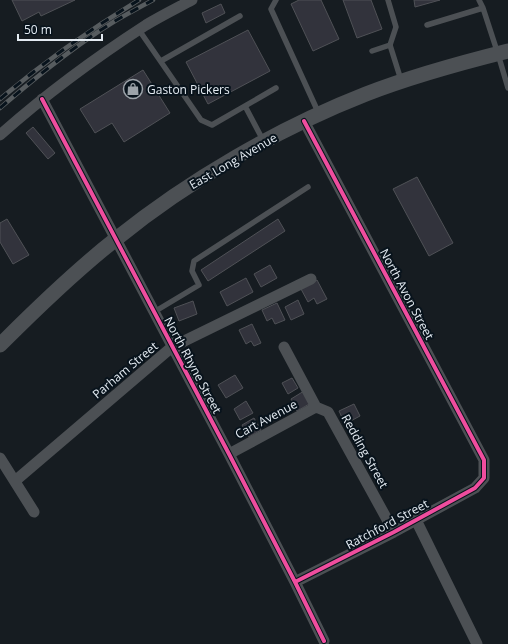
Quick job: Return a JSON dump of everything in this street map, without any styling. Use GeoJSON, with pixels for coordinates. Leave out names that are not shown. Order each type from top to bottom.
{"type":"FeatureCollection","features":[{"type":"Feature","properties":{"kind":"main road","name":"East Long Avenue"},"geometry":{"type":"LineString","coordinates":[[0,345],[68,280],[115,239],[161,205],[220,167],[304,121],[367,94],[446,68],[503,52]]}},
{"type":"Feature","properties":{"kind":"street"},"geometry":{"type":"LineString","coordinates":[[0,135],[84,66],[140,30],[192,0]]}},
{"type":"Feature","properties":{"kind":"street","name":"North Rhyne Street"},"geometry":{"type":"LineString","coordinates":[[42,99],[229,454],[324,641]]}},
{"type":"Feature","properties":{"kind":"street","name":"North Avon Street"},"geometry":{"type":"LineString","coordinates":[[304,121],[484,460],[484,478]]}},
{"type":"Feature","properties":{"kind":"street","name":"Parham Street"},"geometry":{"type":"LineString","coordinates":[[15,481],[172,347],[311,279]]}},
{"type":"Feature","properties":{"kind":"street","name":"Redding Street"},"geometry":{"type":"LineString","coordinates":[[284,347],[316,407],[328,412],[394,532]]}},
{"type":"Feature","properties":{"kind":"street","name":"Cart Avenue"},"geometry":{"type":"LineString","coordinates":[[229,454],[316,407]]}},
{"type":"Feature","properties":{"kind":"street"},"geometry":{"type":"LineString","coordinates":[[0,458],[34,512]]}},
{"type":"Feature","properties":{"kind":"street","name":"Ratchford Street"},"geometry":{"type":"LineString","coordinates":[[295,582],[394,532],[475,488],[484,478]]}},
{"type":"Feature","properties":{"kind":"street"},"geometry":{"type":"LineString","coordinates":[[416,520],[477,644]]}},
{"type":"Feature","properties":{"kind":"lane"},"geometry":{"type":"LineString","coordinates":[[276,0],[271,10],[319,114]]}},
{"type":"Feature","properties":{"kind":"lane"},"geometry":{"type":"LineString","coordinates":[[388,0],[396,27],[390,45],[402,82]]}},
{"type":"Feature","properties":{"kind":"lane"},"geometry":{"type":"LineString","coordinates":[[479,0],[503,52],[508,88]]}},
{"type":"Feature","properties":{"kind":"lane"},"geometry":{"type":"LineString","coordinates":[[427,25],[483,8]]}},
{"type":"Feature","properties":{"kind":"lane"},"geometry":{"type":"LineString","coordinates":[[161,61],[240,16]]}},
{"type":"Feature","properties":{"kind":"lane"},"geometry":{"type":"LineString","coordinates":[[140,30],[201,120],[212,125],[276,88]]}},
{"type":"Feature","properties":{"kind":"lane"},"geometry":{"type":"LineString","coordinates":[[372,51],[390,45]]}},
{"type":"Feature","properties":{"kind":"lane"},"geometry":{"type":"LineString","coordinates":[[245,106],[264,142]]}},
{"type":"Feature","properties":{"kind":"lane"},"geometry":{"type":"LineString","coordinates":[[154,312],[199,285],[192,271],[194,261],[308,187]]}},
{"type":"Feature","properties":{"kind":"building"},"geometry":{"type":"Polygon","coordinates":[[[12,0],[75,0],[41,16],[39,12],[22,21],[12,0]]]}},
{"type":"Feature","properties":{"kind":"building"},"geometry":{"type":"Polygon","coordinates":[[[299,0],[321,0],[339,39],[313,51],[291,4],[299,0]]]}},
{"type":"Feature","properties":{"kind":"building"},"geometry":{"type":"Polygon","coordinates":[[[343,0],[371,0],[382,29],[357,38],[343,0]]]}},
{"type":"Feature","properties":{"kind":"building"},"geometry":{"type":"Polygon","coordinates":[[[414,0],[440,0],[415,7],[414,0]]]}},
{"type":"Feature","properties":{"kind":"building"},"geometry":{"type":"Polygon","coordinates":[[[221,4],[225,13],[206,23],[202,13],[221,4]]]}},
{"type":"Feature","properties":{"kind":"building"},"geometry":{"type":"Polygon","coordinates":[[[248,30],[270,71],[208,104],[186,62],[248,30]]]}},
{"type":"Feature","properties":{"kind":"building","name":"Gaston Pickers"},"geometry":{"type":"Polygon","coordinates":[[[143,70],[170,113],[124,142],[112,123],[95,133],[80,109],[143,70]]]}},
{"type":"Feature","properties":{"kind":"building"},"geometry":{"type":"Polygon","coordinates":[[[33,127],[55,153],[48,159],[26,133],[33,127]]]}},
{"type":"Feature","properties":{"kind":"building"},"geometry":{"type":"Polygon","coordinates":[[[417,177],[453,243],[429,256],[393,189],[417,177]]]}},
{"type":"Feature","properties":{"kind":"building"},"geometry":{"type":"Polygon","coordinates":[[[7,219],[29,255],[13,264],[0,242],[0,223],[7,219]]]}},
{"type":"Feature","properties":{"kind":"building"},"geometry":{"type":"Polygon","coordinates":[[[278,219],[285,231],[208,281],[201,270],[278,219]]]}},
{"type":"Feature","properties":{"kind":"building"},"geometry":{"type":"Polygon","coordinates":[[[270,265],[277,278],[261,287],[254,274],[270,265]]]}},
{"type":"Feature","properties":{"kind":"building"},"geometry":{"type":"Polygon","coordinates":[[[246,278],[253,292],[227,306],[220,292],[246,278]]]}},
{"type":"Feature","properties":{"kind":"building"},"geometry":{"type":"Polygon","coordinates":[[[317,280],[327,299],[317,304],[314,298],[308,302],[301,289],[317,280]]]}},
{"type":"Feature","properties":{"kind":"building"},"geometry":{"type":"Polygon","coordinates":[[[298,300],[304,314],[291,320],[285,307],[298,300]]]}},
{"type":"Feature","properties":{"kind":"building"},"geometry":{"type":"Polygon","coordinates":[[[193,301],[197,314],[179,321],[174,308],[193,301]]]}},
{"type":"Feature","properties":{"kind":"building"},"geometry":{"type":"Polygon","coordinates":[[[277,303],[285,320],[275,324],[272,318],[267,321],[262,310],[277,303]]]}},
{"type":"Feature","properties":{"kind":"building"},"geometry":{"type":"Polygon","coordinates":[[[252,324],[261,343],[254,346],[251,341],[246,344],[239,330],[252,324]]]}},
{"type":"Feature","properties":{"kind":"building"},"geometry":{"type":"Polygon","coordinates":[[[235,375],[243,388],[226,398],[218,385],[235,375]]]}},
{"type":"Feature","properties":{"kind":"building"},"geometry":{"type":"Polygon","coordinates":[[[292,378],[298,388],[288,394],[282,383],[292,378]]]}},
{"type":"Feature","properties":{"kind":"building"},"geometry":{"type":"Polygon","coordinates":[[[304,391],[311,403],[297,411],[291,399],[304,391]]]}},
{"type":"Feature","properties":{"kind":"building"},"geometry":{"type":"Polygon","coordinates":[[[246,401],[253,413],[240,420],[234,409],[246,401]]]}},
{"type":"Feature","properties":{"kind":"building"},"geometry":{"type":"Polygon","coordinates":[[[354,404],[360,416],[345,424],[339,411],[354,404]]]}},
{"type":"Feature","properties":{"kind":"building"},"geometry":{"type":"Polygon","coordinates":[[[254,418],[261,430],[249,437],[242,425],[254,418]]]}},
{"type":"Feature","properties":{"kind":"railway"},"geometry":{"type":"LineString","coordinates":[[0,99],[67,47],[139,0]]}},
{"type":"Feature","properties":{"kind":"railway"},"geometry":{"type":"LineString","coordinates":[[0,108],[41,73],[70,51],[115,21],[153,0]]}},
{"type":"Feature","properties":{"kind":"cycle path"},"geometry":{"type":"LineString","coordinates":[[42,99],[229,454],[324,641]]}},
{"type":"Feature","properties":{"kind":"cycle path"},"geometry":{"type":"LineString","coordinates":[[295,582],[394,532],[475,488],[484,478],[484,460],[304,121]]}},
{"type":"Feature","properties":{"kind":"place","name":"Gaston Pickers"},"geometry":{"type":"Point","coordinates":[133,89]}}]}
